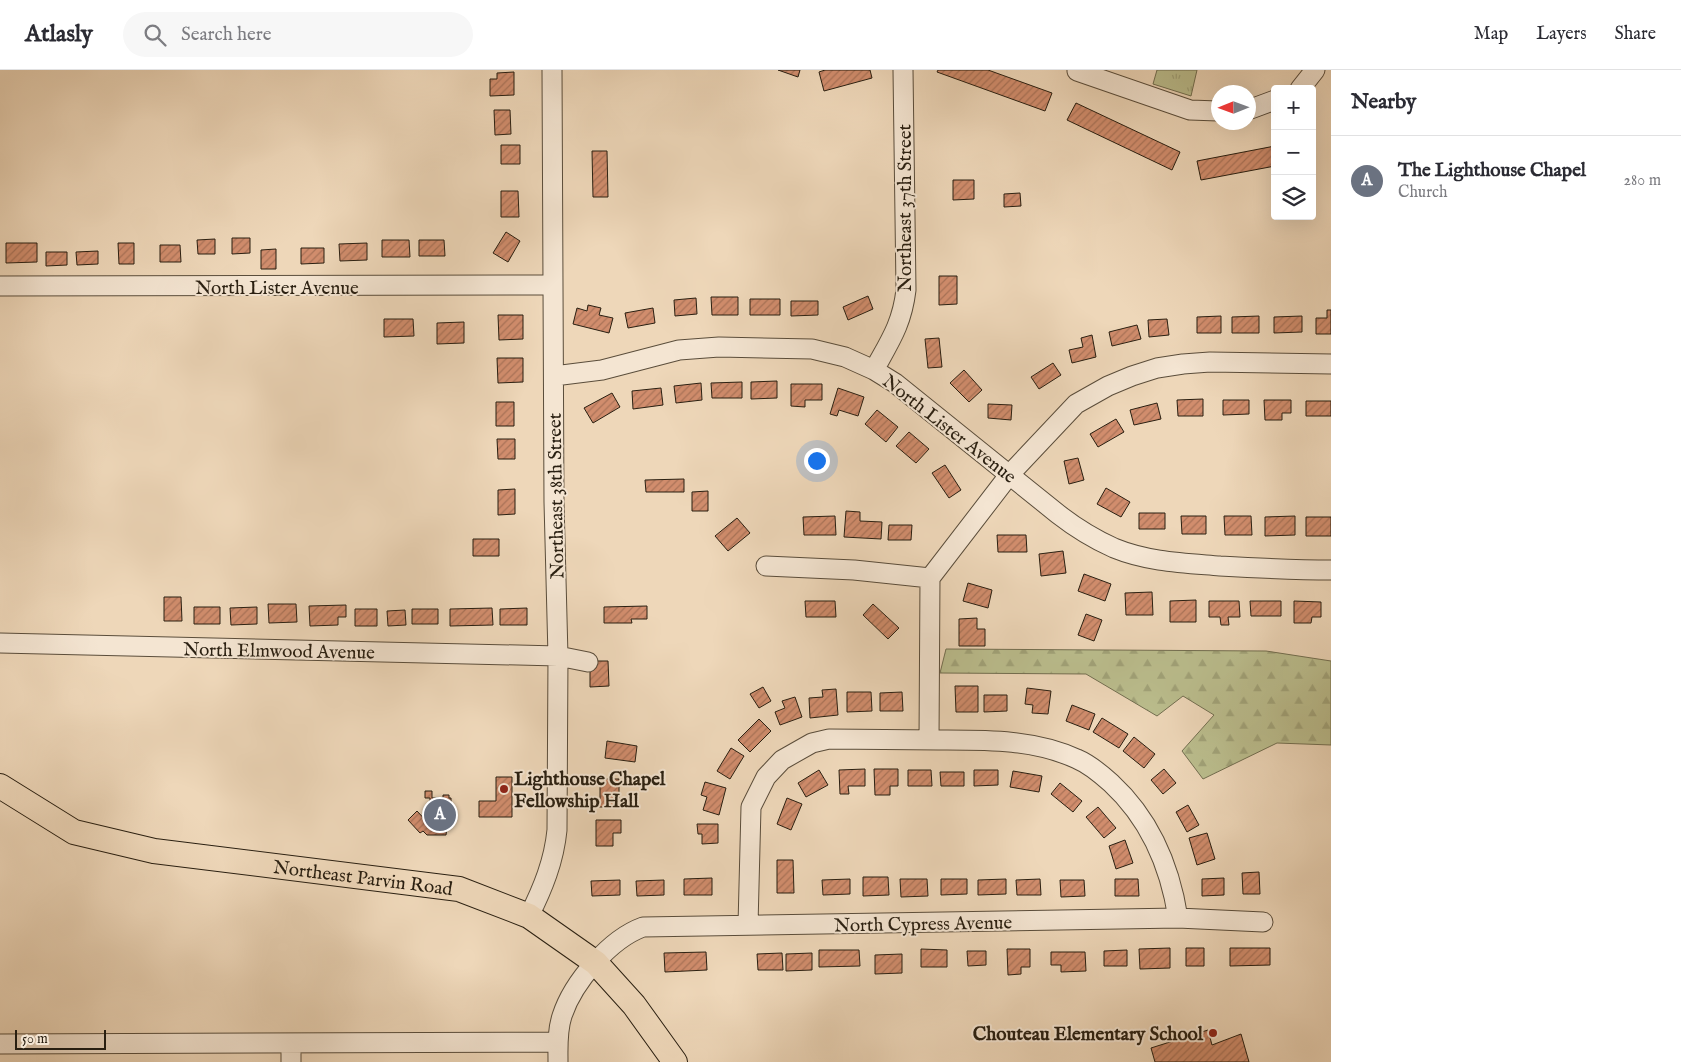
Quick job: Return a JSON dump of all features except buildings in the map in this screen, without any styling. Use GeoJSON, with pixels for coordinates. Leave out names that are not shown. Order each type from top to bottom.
{"type":"FeatureCollection","features":[{"type":"Feature","properties":{"kind":"main road","name":"Northeast Parvin Road"},"geometry":{"type":"LineString","coordinates":[[0,786],[74,832],[154,851],[459,889],[529,916],[596,963],[634,1005],[675,1062]]}},
{"type":"Feature","properties":{"kind":"street","name":"Northeast 38th Street"},"geometry":{"type":"LineString","coordinates":[[529,916],[544,886],[555,848],[557,830],[558,656],[554,502],[552,70]]}},
{"type":"Feature","properties":{"kind":"street","name":"Northeast 37th Street"},"geometry":{"type":"LineString","coordinates":[[874,370],[896,330],[904,310],[906,290],[903,70]]}},
{"type":"Feature","properties":{"kind":"street"},"geometry":{"type":"LineString","coordinates":[[1077,70],[1190,110],[1211,110]]}},
{"type":"Feature","properties":{"kind":"street"},"geometry":{"type":"LineString","coordinates":[[1303,85],[1315,70]]}},
{"type":"Feature","properties":{"kind":"street"},"geometry":{"type":"LineString","coordinates":[[1256,107],[1271,101]]}},
{"type":"Feature","properties":{"kind":"street","name":"North Lister Avenue"},"geometry":{"type":"LineString","coordinates":[[0,286],[553,285]]}},
{"type":"Feature","properties":{"kind":"street","name":"North Lister Avenue"},"geometry":{"type":"LineString","coordinates":[[554,376],[602,370],[679,350],[718,347],[812,349],[845,357],[874,370],[916,399],[1076,528],[1115,548],[1136,556],[1180,563],[1250,568],[1331,570]]}},
{"type":"Feature","properties":{"kind":"street"},"geometry":{"type":"LineString","coordinates":[[929,740],[930,578],[1010,474],[1076,404],[1108,386],[1132,376],[1166,367],[1210,362],[1331,364]]}},
{"type":"Feature","properties":{"kind":"street"},"geometry":{"type":"LineString","coordinates":[[766,566],[854,570],[930,578]]}},
{"type":"Feature","properties":{"kind":"street","name":"North Elmwood Avenue"},"geometry":{"type":"LineString","coordinates":[[0,643],[558,656],[588,662]]}},
{"type":"Feature","properties":{"kind":"street"},"geometry":{"type":"LineString","coordinates":[[748,925],[751,807],[766,777],[782,760],[812,743],[829,739],[1010,742],[1046,748],[1077,759],[1102,775],[1124,796],[1149,830],[1168,872],[1175,895],[1178,918]]}},
{"type":"Feature","properties":{"kind":"street","name":"North Cypress Avenue"},"geometry":{"type":"LineString","coordinates":[[596,963],[619,940],[643,927],[1178,918],[1263,922]]}},
{"type":"Feature","properties":{"kind":"street"},"geometry":{"type":"LineString","coordinates":[[558,1062],[558,1042],[562,1016],[568,999],[596,963]]}},
{"type":"Feature","properties":{"kind":"street"},"geometry":{"type":"LineString","coordinates":[[0,1044],[558,1042]]}},
{"type":"Feature","properties":{"kind":"street"},"geometry":{"type":"LineString","coordinates":[[291,1043],[291,1062]]}},
{"type":"Feature","properties":{"kind":"green space"},"geometry":{"type":"Polygon","coordinates":[[[1157,70],[1197,70],[1191,96],[1153,84],[1157,70]]]}},
{"type":"Feature","properties":{"kind":"green space"},"geometry":{"type":"Polygon","coordinates":[[[946,649],[1266,651],[1331,661],[1331,745],[1277,743],[1203,779],[1182,751],[1214,715],[1183,696],[1157,716],[1086,674],[940,673],[946,649]]]}},
{"type":"Feature","properties":{"kind":"place","name":"Lighthouse Chapel Fellowship Hall"},"geometry":{"type":"Point","coordinates":[504,789]}},
{"type":"Feature","properties":{"kind":"place","name":"The Lighthouse Chapel"},"geometry":{"type":"Point","coordinates":[440,815]}},
{"type":"Feature","properties":{"kind":"place","name":"Chouteau Elementary School"},"geometry":{"type":"Point","coordinates":[1213,1033]}}]}
